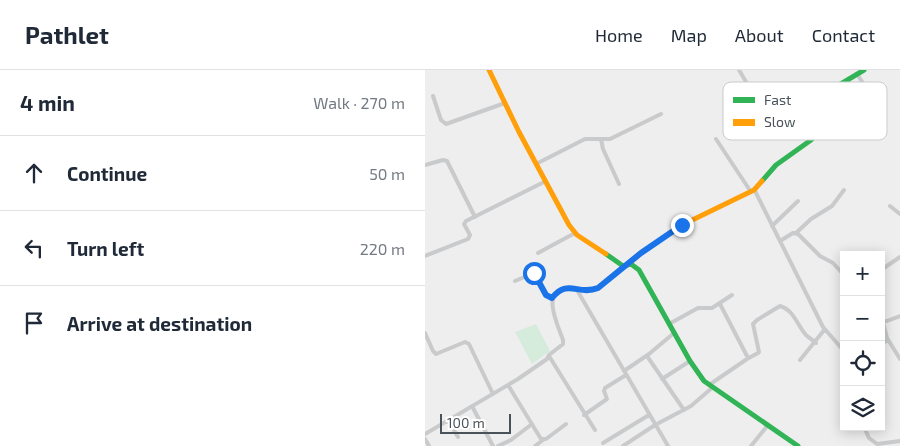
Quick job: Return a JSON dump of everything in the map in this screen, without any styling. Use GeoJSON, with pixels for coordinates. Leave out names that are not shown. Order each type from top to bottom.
{"type":"FeatureCollection","features":[{"type":"Feature","properties":{"kind":"street"},"geometry":{"type":"LineString","coordinates":[[489,70],[536,164],[575,233],[625,265],[635,265],[703,381],[798,446]]}},
{"type":"Feature","properties":{"kind":"street"},"geometry":{"type":"LineString","coordinates":[[739,70],[746,82]]}},
{"type":"Feature","properties":{"kind":"street"},"geometry":{"type":"LineString","coordinates":[[844,82],[864,70]]}},
{"type":"Feature","properties":{"kind":"street"},"geometry":{"type":"LineString","coordinates":[[857,74],[862,82]]}},
{"type":"Feature","properties":{"kind":"street"},"geometry":{"type":"LineString","coordinates":[[433,96],[441,120],[446,124],[505,103]]}},
{"type":"Feature","properties":{"kind":"street"},"geometry":{"type":"LineString","coordinates":[[536,164],[585,139],[615,137],[661,114]]}},
{"type":"Feature","properties":{"kind":"street"},"geometry":{"type":"LineString","coordinates":[[601,139],[603,149],[619,184]]}},
{"type":"Feature","properties":{"kind":"street"},"geometry":{"type":"LineString","coordinates":[[716,139],[753,190],[825,329],[840,346]]}},
{"type":"Feature","properties":{"kind":"street"},"geometry":{"type":"LineString","coordinates":[[425,434],[508,385],[547,359],[563,344],[552,308],[552,298],[557,292],[565,288],[588,291],[598,288],[641,253],[682,225],[753,190],[775,165],[811,140]]}},
{"type":"Feature","properties":{"kind":"street"},"geometry":{"type":"LineString","coordinates":[[425,165],[443,160],[447,161],[475,217]]}},
{"type":"Feature","properties":{"kind":"street"},"geometry":{"type":"LineString","coordinates":[[425,256],[468,238],[469,235],[464,224],[545,181]]}},
{"type":"Feature","properties":{"kind":"street"},"geometry":{"type":"LineString","coordinates":[[780,241],[795,233],[811,219],[832,206],[844,190]]}},
{"type":"Feature","properties":{"kind":"street"},"geometry":{"type":"LineString","coordinates":[[772,226],[798,202]]}},
{"type":"Feature","properties":{"kind":"street"},"geometry":{"type":"LineString","coordinates":[[890,206],[900,213]]}},
{"type":"Feature","properties":{"kind":"street"},"geometry":{"type":"LineString","coordinates":[[538,253],[575,233]]}},
{"type":"Feature","properties":{"kind":"street"},"geometry":{"type":"LineString","coordinates":[[795,233],[820,256],[833,263],[840,271]]}},
{"type":"Feature","properties":{"kind":"street"},"geometry":{"type":"LineString","coordinates":[[885,267],[900,257]]}},
{"type":"Feature","properties":{"kind":"street"},"geometry":{"type":"LineString","coordinates":[[515,281],[534,273],[546,295],[552,298]]}},
{"type":"Feature","properties":{"kind":"street"},"geometry":{"type":"LineString","coordinates":[[577,290],[668,446]]}},
{"type":"Feature","properties":{"kind":"street"},"geometry":{"type":"LineString","coordinates":[[669,324],[698,308],[709,308],[720,304],[731,295]]}},
{"type":"Feature","properties":{"kind":"street"},"geometry":{"type":"LineString","coordinates":[[720,304],[749,358]]}},
{"type":"Feature","properties":{"kind":"street"},"geometry":{"type":"LineString","coordinates":[[623,446],[655,425],[695,404],[711,386],[759,352],[753,327],[754,322],[780,306],[783,306],[792,314],[807,336],[816,343]]}},
{"type":"Feature","properties":{"kind":"street"},"geometry":{"type":"LineString","coordinates":[[885,321],[900,316]]}},
{"type":"Feature","properties":{"kind":"street"},"geometry":{"type":"LineString","coordinates":[[800,360],[816,343],[825,329]]}},
{"type":"Feature","properties":{"kind":"street"},"geometry":{"type":"LineString","coordinates":[[885,331],[888,340],[900,359]]}},
{"type":"Feature","properties":{"kind":"street"},"geometry":{"type":"LineString","coordinates":[[425,333],[433,352],[436,354],[468,343],[493,394]]}},
{"type":"Feature","properties":{"kind":"street"},"geometry":{"type":"LineString","coordinates":[[584,415],[606,400],[605,388],[674,333]]}},
{"type":"Feature","properties":{"kind":"street"},"geometry":{"type":"LineString","coordinates":[[549,356],[595,430]]}},
{"type":"Feature","properties":{"kind":"street"},"geometry":{"type":"LineString","coordinates":[[647,356],[684,410]]}},
{"type":"Feature","properties":{"kind":"street"},"geometry":{"type":"LineString","coordinates":[[663,379],[690,361]]}},
{"type":"Feature","properties":{"kind":"street"},"geometry":{"type":"LineString","coordinates":[[508,385],[543,440]]}},
{"type":"Feature","properties":{"kind":"street"},"geometry":{"type":"LineString","coordinates":[[472,406],[493,446]]}},
{"type":"Feature","properties":{"kind":"street"},"geometry":{"type":"LineString","coordinates":[[603,443],[649,415]]}},
{"type":"Feature","properties":{"kind":"street"},"geometry":{"type":"LineString","coordinates":[[448,420],[458,437]]}},
{"type":"Feature","properties":{"kind":"street"},"geometry":{"type":"LineString","coordinates":[[498,446],[509,442],[532,424]]}},
{"type":"Feature","properties":{"kind":"street"},"geometry":{"type":"LineString","coordinates":[[535,446],[566,424]]}},
{"type":"Feature","properties":{"kind":"street"},"geometry":{"type":"LineString","coordinates":[[751,446],[768,425]]}},
{"type":"Feature","properties":{"kind":"street"},"geometry":{"type":"LineString","coordinates":[[866,431],[869,438],[879,445],[900,441]]}},
{"type":"Feature","properties":{"kind":"street"},"geometry":{"type":"LineString","coordinates":[[425,439],[429,446]]}},
{"type":"Feature","properties":{"kind":"green space"},"geometry":{"type":"Polygon","coordinates":[[[536,324],[550,351],[532,364],[515,332],[536,324]]]}},
{"type":"Feature","properties":{"kind":"traffic: fast"},"geometry":{"type":"LineString","coordinates":[[844,82],[864,70]]}},
{"type":"Feature","properties":{"kind":"traffic: fast"},"geometry":{"type":"LineString","coordinates":[[762,181],[776,165],[811,140]]}},
{"type":"Feature","properties":{"kind":"traffic: fast"},"geometry":{"type":"LineString","coordinates":[[606,254],[623,266],[631,264],[639,270],[690,361],[704,381],[798,446]]}},
{"type":"Feature","properties":{"kind":"traffic: slow"},"geometry":{"type":"LineString","coordinates":[[489,70],[519,132],[569,225],[577,235],[606,254]]}},
{"type":"Feature","properties":{"kind":"traffic: slow"},"geometry":{"type":"LineString","coordinates":[[628,264],[682,225],[754,190],[762,181]]}},
{"type":"Feature","properties":{"kind":"route"},"geometry":{"type":"LineString","coordinates":[[534,273],[546,295],[552,298],[557,292],[565,288],[584,291],[593,290],[598,288],[623,266],[682,225]]}}]}
